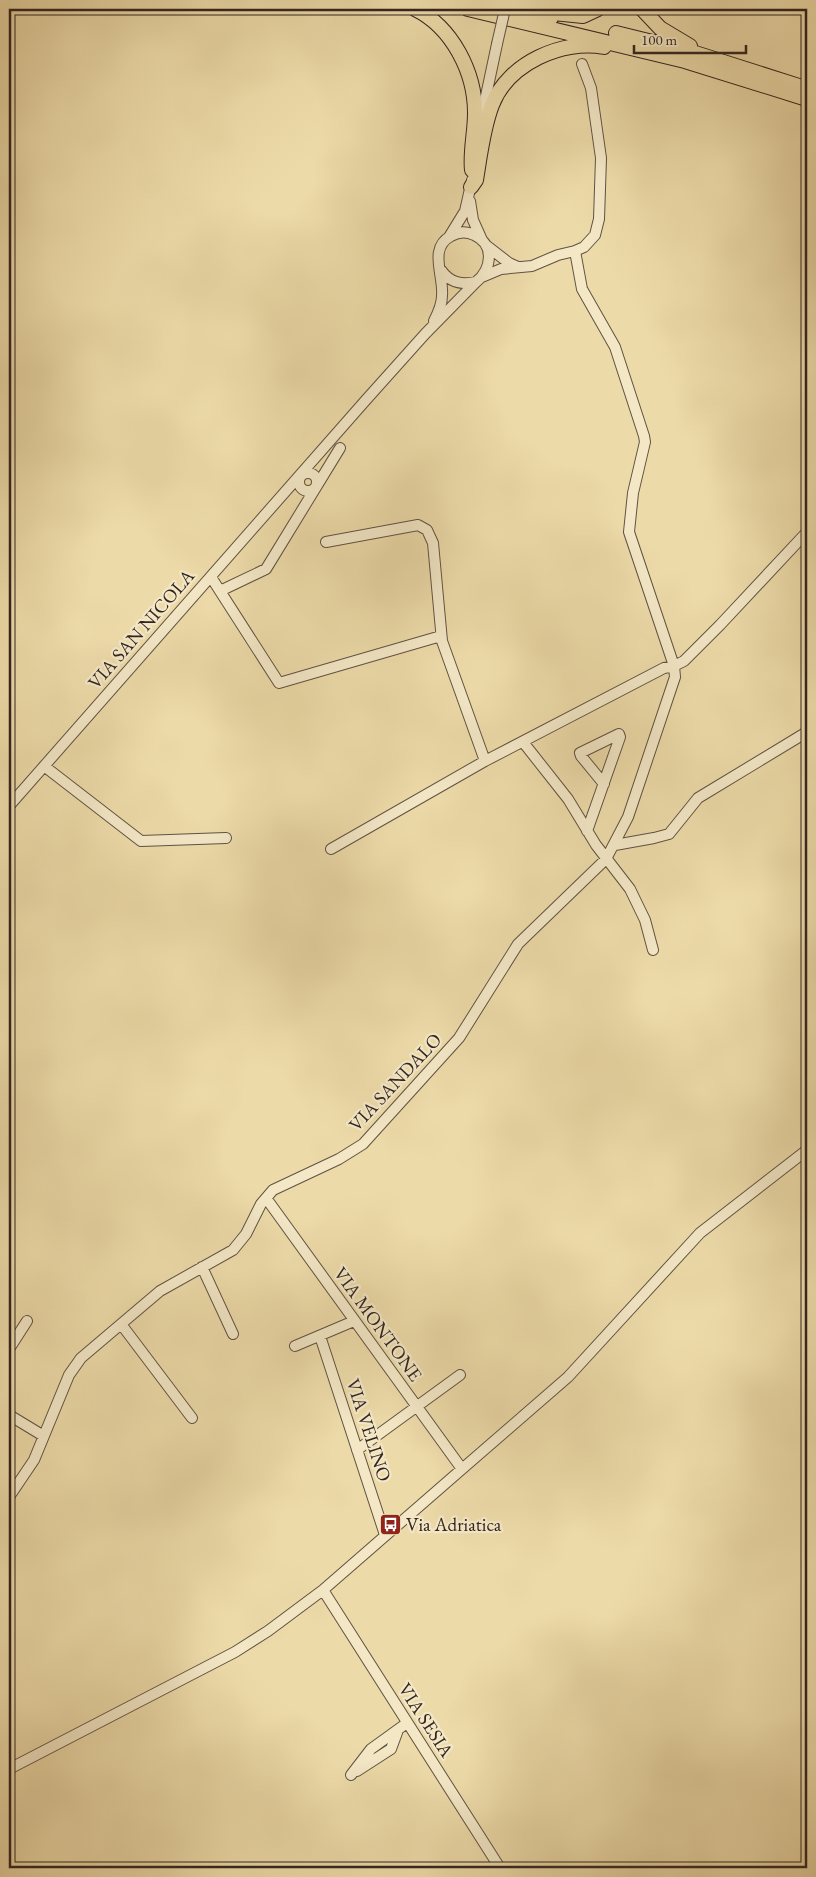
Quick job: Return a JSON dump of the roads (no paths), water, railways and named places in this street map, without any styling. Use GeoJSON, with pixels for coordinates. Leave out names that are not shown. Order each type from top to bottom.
{"type":"FeatureCollection","features":[{"type":"Feature","properties":{"kind":"highway"},"geometry":{"type":"LineString","coordinates":[[415,9],[428,17],[448,37],[456,48],[468,74],[475,107],[470,158],[471,186]]}},
{"type":"Feature","properties":{"kind":"highway"},"geometry":{"type":"LineString","coordinates":[[468,9],[684,60],[807,99]]}},
{"type":"Feature","properties":{"kind":"highway"},"geometry":{"type":"LineString","coordinates":[[517,10],[582,16],[598,9]]}},
{"type":"Feature","properties":{"kind":"highway"},"geometry":{"type":"LineString","coordinates":[[642,9],[653,22],[674,38],[736,63],[743,68]]}},
{"type":"Feature","properties":{"kind":"highway"},"geometry":{"type":"LineString","coordinates":[[517,10],[689,51],[807,89]]}},
{"type":"Feature","properties":{"kind":"highway"},"geometry":{"type":"LineString","coordinates":[[471,186],[476,180],[492,103],[510,80],[534,59],[557,49],[584,45],[602,46],[659,59],[684,60]]}},
{"type":"Feature","properties":{"kind":"street"},"geometry":{"type":"LineString","coordinates":[[479,279],[489,262],[484,244],[473,220],[471,186],[486,89],[505,9]]}},
{"type":"Feature","properties":{"kind":"street","name":"VIA SAN NICOLA"},"geometry":{"type":"LineString","coordinates":[[441,270],[451,281],[459,284],[479,279],[501,269],[524,268],[575,251],[589,243],[598,229],[601,184],[598,131],[590,88],[582,64]]}},
{"type":"Feature","properties":{"kind":"street","name":"VIA SAN NICOLA"},"geometry":{"type":"LineString","coordinates":[[425,334],[441,304],[439,249],[463,217],[471,186]]}},
{"type":"Feature","properties":{"kind":"street"},"geometry":{"type":"LineString","coordinates":[[449,237],[468,233],[509,263],[524,268]]}},
{"type":"Feature","properties":{"kind":"street"},"geometry":{"type":"LineString","coordinates":[[575,251],[582,288],[615,346],[644,436],[645,442],[633,494],[629,532],[674,666]]}},
{"type":"Feature","properties":{"kind":"street","name":"VIA SAN NICOLA"},"geometry":{"type":"LineString","coordinates":[[9,806],[425,334],[479,279]]}},
{"type":"Feature","properties":{"kind":"street","name":"VIA SAN NICOLA"},"geometry":{"type":"LineString","coordinates":[[220,590],[266,569],[340,448]]}},
{"type":"Feature","properties":{"kind":"street"},"geometry":{"type":"LineString","coordinates":[[301,476],[299,482],[301,488],[306,491],[312,491],[317,487]]}},
{"type":"Feature","properties":{"kind":"street"},"geometry":{"type":"LineString","coordinates":[[326,542],[418,525],[427,530],[433,543],[441,636],[484,761]]}},
{"type":"Feature","properties":{"kind":"street"},"geometry":{"type":"LineString","coordinates":[[331,849],[484,761],[664,668],[684,661],[807,532]]}},
{"type":"Feature","properties":{"kind":"street"},"geometry":{"type":"LineString","coordinates":[[211,577],[279,683],[441,636]]}},
{"type":"Feature","properties":{"kind":"street","name":"VIA SANDALO"},"geometry":{"type":"LineString","coordinates":[[9,1497],[26,1474],[73,1367],[160,1291],[233,1250],[240,1243],[266,1198],[282,1185],[339,1159],[362,1144],[460,1038],[518,944],[606,858],[628,817],[650,755],[675,677],[674,666]]}},
{"type":"Feature","properties":{"kind":"street"},"geometry":{"type":"LineString","coordinates":[[615,844],[669,834],[698,798],[807,732]]}},
{"type":"Feature","properties":{"kind":"street"},"geometry":{"type":"LineString","coordinates":[[587,831],[604,784],[620,737],[619,734],[580,753],[604,784]]}},
{"type":"Feature","properties":{"kind":"street"},"geometry":{"type":"LineString","coordinates":[[523,742],[568,799],[587,831],[636,899],[650,934],[653,950]]}},
{"type":"Feature","properties":{"kind":"street"},"geometry":{"type":"LineString","coordinates":[[44,766],[141,841],[226,838]]}},
{"type":"Feature","properties":{"kind":"street"},"geometry":{"type":"LineString","coordinates":[[9,1769],[234,1652],[268,1631],[323,1590],[568,1377],[700,1233],[807,1150]]}},
{"type":"Feature","properties":{"kind":"street","name":"VIA MONTONE"},"geometry":{"type":"LineString","coordinates":[[266,1198],[462,1469]]}},
{"type":"Feature","properties":{"kind":"street"},"geometry":{"type":"LineString","coordinates":[[202,1267],[233,1334]]}},
{"type":"Feature","properties":{"kind":"street"},"geometry":{"type":"LineString","coordinates":[[9,1349],[27,1321]]}},
{"type":"Feature","properties":{"kind":"street"},"geometry":{"type":"LineString","coordinates":[[295,1346],[354,1321]]}},
{"type":"Feature","properties":{"kind":"street"},"geometry":{"type":"LineString","coordinates":[[121,1324],[192,1418]]}},
{"type":"Feature","properties":{"kind":"street","name":"VIA VELINO"},"geometry":{"type":"LineString","coordinates":[[320,1336],[385,1535]]}},
{"type":"Feature","properties":{"kind":"street"},"geometry":{"type":"LineString","coordinates":[[357,1450],[460,1374]]}},
{"type":"Feature","properties":{"kind":"street"},"geometry":{"type":"LineString","coordinates":[[9,1415],[42,1434]]}},
{"type":"Feature","properties":{"kind":"street","name":"VIA SESIA"},"geometry":{"type":"LineString","coordinates":[[323,1590],[500,1868]]}},
{"type":"Feature","properties":{"kind":"street"},"geometry":{"type":"LineString","coordinates":[[398,1729],[391,1749],[351,1775],[371,1749],[398,1729],[407,1723]]}},
{"type":"Feature","properties":{"kind":"place","name":"Via Adriatica"},"geometry":{"type":"Point","coordinates":[390,1524]}}]}
